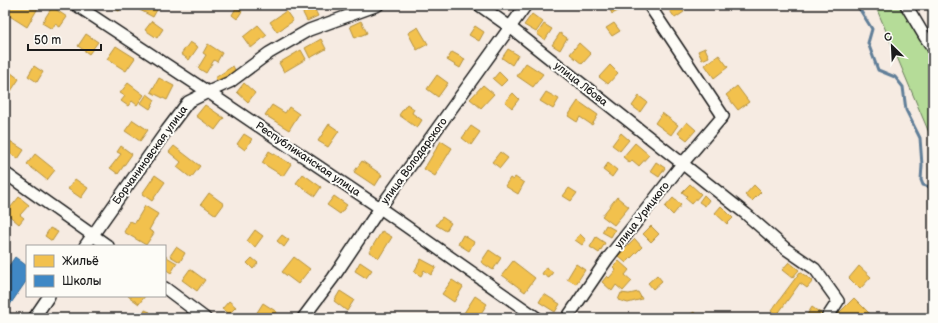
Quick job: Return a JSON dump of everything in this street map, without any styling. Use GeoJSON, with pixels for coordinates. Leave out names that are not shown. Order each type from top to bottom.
{"type":"FeatureCollection","features":[{"type":"Feature","properties":{"kind":"street","name":"Республиканская улица"},"geometry":{"type":"LineString","coordinates":[[76,5],[380,208],[536,318]]}},
{"type":"Feature","properties":{"kind":"street","name":"Борчаниновская улица"},"geometry":{"type":"LineString","coordinates":[[86,245],[188,102],[230,82],[270,53],[309,30],[378,5]]}},
{"type":"Feature","properties":{"kind":"street","name":"улица Лбова"},"geometry":{"type":"LineString","coordinates":[[479,5],[510,27],[746,214],[786,249],[814,269],[838,301],[827,318]]}},
{"type":"Feature","properties":{"kind":"street","name":"улица Володарского"},"geometry":{"type":"LineString","coordinates":[[303,318],[333,278],[380,208],[526,5]]}},
{"type":"Feature","properties":{"kind":"street","name":"улица Урицкого"},"geometry":{"type":"LineString","coordinates":[[567,318],[608,258],[682,164],[723,116],[649,5]]}},
{"type":"Feature","properties":{"kind":"street"},"geometry":{"type":"LineString","coordinates":[[906,5],[933,48]]}},
{"type":"Feature","properties":{"kind":"street"},"geometry":{"type":"LineString","coordinates":[[5,173],[107,245]]}},
{"type":"Feature","properties":{"kind":"street"},"geometry":{"type":"LineString","coordinates":[[166,289],[205,318]]}},
{"type":"Feature","properties":{"kind":"street"},"geometry":{"type":"LineString","coordinates":[[34,318],[48,297]]}},
{"type":"Feature","properties":{"kind":"green space"},"geometry":{"type":"Polygon","coordinates":[[[875,5],[899,5],[933,53],[933,142],[875,5]]]}},
{"type":"Feature","properties":{"kind":"building: Жильё"},"geometry":{"type":"Polygon","coordinates":[[[9,5],[34,5],[38,8],[27,27],[5,13],[9,5]]]}},
{"type":"Feature","properties":{"kind":"building: Жильё"},"geometry":{"type":"Polygon","coordinates":[[[108,5],[123,5],[119,11],[108,5]]]}},
{"type":"Feature","properties":{"kind":"building: Жильё"},"geometry":{"type":"Polygon","coordinates":[[[141,5],[159,6],[153,17],[138,9],[141,5]]]}},
{"type":"Feature","properties":{"kind":"building: Жильё"},"geometry":{"type":"Polygon","coordinates":[[[608,5],[625,5],[626,7],[612,14],[608,5]]]}},
{"type":"Feature","properties":{"kind":"building: Жильё"},"geometry":{"type":"Polygon","coordinates":[[[673,5],[680,5],[684,12],[675,18],[668,8],[673,5]]]}},
{"type":"Feature","properties":{"kind":"building: Жильё"},"geometry":{"type":"Polygon","coordinates":[[[313,6],[318,16],[307,21],[302,11],[313,6]]]}},
{"type":"Feature","properties":{"kind":"building: Жильё"},"geometry":{"type":"Polygon","coordinates":[[[52,7],[67,17],[60,27],[55,24],[52,29],[42,23],[52,7]]]}},
{"type":"Feature","properties":{"kind":"building: Жильё"},"geometry":{"type":"Polygon","coordinates":[[[236,8],[242,11],[237,19],[232,15],[236,8]]]}},
{"type":"Feature","properties":{"kind":"building: Жильё"},"geometry":{"type":"Polygon","coordinates":[[[286,11],[293,21],[277,32],[270,22],[286,11]]]}},
{"type":"Feature","properties":{"kind":"building: Жильё"},"geometry":{"type":"Polygon","coordinates":[[[532,14],[543,22],[536,32],[524,25],[532,14]]]}},
{"type":"Feature","properties":{"kind":"building: Жильё"},"geometry":{"type":"Polygon","coordinates":[[[152,21],[163,29],[157,38],[145,30],[152,21]]]}},
{"type":"Feature","properties":{"kind":"building: Жильё"},"geometry":{"type":"Polygon","coordinates":[[[361,21],[367,33],[355,38],[350,26],[361,21]]]}},
{"type":"Feature","properties":{"kind":"building: Жильё"},"geometry":{"type":"Polygon","coordinates":[[[614,23],[620,31],[612,36],[606,28],[614,23]]]}},
{"type":"Feature","properties":{"kind":"building: Жильё"},"geometry":{"type":"Polygon","coordinates":[[[544,24],[552,29],[545,40],[537,34],[544,24]]]}},
{"type":"Feature","properties":{"kind":"building: Жильё"},"geometry":{"type":"Polygon","coordinates":[[[258,25],[267,35],[251,48],[243,37],[258,25]]]}},
{"type":"Feature","properties":{"kind":"building: Жильё"},"geometry":{"type":"Polygon","coordinates":[[[475,26],[484,32],[479,41],[469,35],[475,26]]]}},
{"type":"Feature","properties":{"kind":"building: Жильё"},"geometry":{"type":"Polygon","coordinates":[[[418,27],[428,44],[417,50],[408,33],[418,27]]]}},
{"type":"Feature","properties":{"kind":"building: Жильё"},"geometry":{"type":"Polygon","coordinates":[[[560,33],[567,38],[560,50],[552,45],[560,33]]]}},
{"type":"Feature","properties":{"kind":"building: Жильё"},"geometry":{"type":"Polygon","coordinates":[[[86,34],[98,42],[89,54],[78,46],[86,34]]]}},
{"type":"Feature","properties":{"kind":"building: Жильё"},"geometry":{"type":"Polygon","coordinates":[[[321,39],[326,49],[310,58],[305,48],[321,39]]]}},
{"type":"Feature","properties":{"kind":"building: Жильё"},"geometry":{"type":"Polygon","coordinates":[[[190,42],[198,47],[189,60],[181,54],[190,42]]]}},
{"type":"Feature","properties":{"kind":"building: Жильё"},"geometry":{"type":"Polygon","coordinates":[[[579,43],[591,54],[582,64],[570,54],[579,43]]]}},
{"type":"Feature","properties":{"kind":"building: Жильё"},"geometry":{"type":"Polygon","coordinates":[[[208,44],[222,53],[217,62],[214,60],[206,73],[198,68],[206,55],[203,53],[208,44]]]}},
{"type":"Feature","properties":{"kind":"building: Жильё"},"geometry":{"type":"Polygon","coordinates":[[[116,46],[135,58],[126,71],[107,59],[116,46]]]}},
{"type":"Feature","properties":{"kind":"building: Жильё"},"geometry":{"type":"Polygon","coordinates":[[[705,48],[709,57],[702,60],[698,51],[705,48]]]}},
{"type":"Feature","properties":{"kind":"building: Жильё"},"geometry":{"type":"Polygon","coordinates":[[[508,49],[518,55],[512,65],[502,58],[508,49]]]}},
{"type":"Feature","properties":{"kind":"building: Жильё"},"geometry":{"type":"Polygon","coordinates":[[[301,50],[306,59],[284,72],[279,63],[301,50]]]}},
{"type":"Feature","properties":{"kind":"building: Жильё"},"geometry":{"type":"Polygon","coordinates":[[[452,52],[465,59],[460,68],[447,60],[452,52]]]}},
{"type":"Feature","properties":{"kind":"building: Жильё"},"geometry":{"type":"Polygon","coordinates":[[[719,55],[728,67],[714,78],[705,65],[719,55]]]}},
{"type":"Feature","properties":{"kind":"building: Жильё"},"geometry":{"type":"Polygon","coordinates":[[[526,63],[543,74],[533,87],[517,76],[526,63]]]}},
{"type":"Feature","properties":{"kind":"building: Жильё"},"geometry":{"type":"Polygon","coordinates":[[[610,65],[618,73],[608,84],[599,77],[610,65]]]}},
{"type":"Feature","properties":{"kind":"building: Жильё"},"geometry":{"type":"Polygon","coordinates":[[[34,66],[43,72],[37,82],[28,76],[34,66]]]}},
{"type":"Feature","properties":{"kind":"building: Жильё"},"geometry":{"type":"Polygon","coordinates":[[[233,66],[236,72],[219,83],[215,78],[233,66]]]}},
{"type":"Feature","properties":{"kind":"building: Жильё"},"geometry":{"type":"Polygon","coordinates":[[[10,72],[19,79],[9,94],[5,91],[5,79],[10,72]]]}},
{"type":"Feature","properties":{"kind":"building: Жильё"},"geometry":{"type":"Polygon","coordinates":[[[499,72],[507,80],[501,86],[493,79],[499,72]]]}},
{"type":"Feature","properties":{"kind":"building: Жильё"},"geometry":{"type":"Polygon","coordinates":[[[437,75],[448,83],[438,97],[427,89],[437,75]]]}},
{"type":"Feature","properties":{"kind":"building: Жильё"},"geometry":{"type":"Polygon","coordinates":[[[159,78],[174,86],[167,100],[151,92],[159,78]]]}},
{"type":"Feature","properties":{"kind":"building: Жильё"},"geometry":{"type":"Polygon","coordinates":[[[128,83],[144,95],[137,105],[132,101],[128,106],[121,101],[125,96],[120,93],[128,83]]]}},
{"type":"Feature","properties":{"kind":"building: Жильё"},"geometry":{"type":"Polygon","coordinates":[[[244,83],[255,93],[248,102],[237,92],[244,83]]]}},
{"type":"Feature","properties":{"kind":"building: Жильё"},"geometry":{"type":"Polygon","coordinates":[[[483,85],[494,94],[481,108],[470,99],[483,85]]]}},
{"type":"Feature","properties":{"kind":"building: Жильё"},"geometry":{"type":"Polygon","coordinates":[[[737,86],[749,102],[738,110],[726,95],[737,86]]]}},
{"type":"Feature","properties":{"kind":"building: Жильё"},"geometry":{"type":"Polygon","coordinates":[[[546,92],[559,99],[553,109],[540,101],[546,92]]]}},
{"type":"Feature","properties":{"kind":"building: Жильё"},"geometry":{"type":"Polygon","coordinates":[[[513,93],[519,99],[512,108],[505,102],[513,93]]]}},
{"type":"Feature","properties":{"kind":"building: Жильё"},"geometry":{"type":"Polygon","coordinates":[[[147,94],[155,100],[150,109],[141,103],[147,94]]]}},
{"type":"Feature","properties":{"kind":"building: Жильё"},"geometry":{"type":"Polygon","coordinates":[[[639,96],[647,102],[640,112],[632,106],[639,96]]]}},
{"type":"Feature","properties":{"kind":"building: Жильё"},"geometry":{"type":"Polygon","coordinates":[[[578,101],[598,115],[592,125],[580,117],[577,122],[568,116],[578,101]]]}},
{"type":"Feature","properties":{"kind":"building: Жильё"},"geometry":{"type":"Polygon","coordinates":[[[407,104],[414,109],[412,113],[422,120],[417,128],[399,115],[407,104]]]}},
{"type":"Feature","properties":{"kind":"building: Жильё"},"geometry":{"type":"Polygon","coordinates":[[[205,105],[224,118],[215,130],[196,116],[205,105]]]}},
{"type":"Feature","properties":{"kind":"building: Жильё"},"geometry":{"type":"Polygon","coordinates":[[[272,105],[285,113],[289,107],[299,114],[289,130],[265,115],[272,105]]]}},
{"type":"Feature","properties":{"kind":"building: Жильё"},"geometry":{"type":"Polygon","coordinates":[[[662,113],[678,125],[671,135],[655,123],[662,113]]]}},
{"type":"Feature","properties":{"kind":"building: Жильё"},"geometry":{"type":"Polygon","coordinates":[[[133,120],[148,130],[140,141],[125,131],[133,120]]]}},
{"type":"Feature","properties":{"kind":"building: Жильё"},"geometry":{"type":"Polygon","coordinates":[[[687,122],[696,130],[687,140],[678,133],[687,122]]]}},
{"type":"Feature","properties":{"kind":"building: Жильё"},"geometry":{"type":"Polygon","coordinates":[[[329,124],[339,131],[328,147],[318,141],[329,124]]]}},
{"type":"Feature","properties":{"kind":"building: Жильё"},"geometry":{"type":"Polygon","coordinates":[[[471,126],[480,132],[471,145],[462,138],[471,126]]]}},
{"type":"Feature","properties":{"kind":"building: Жильё"},"geometry":{"type":"Polygon","coordinates":[[[621,133],[629,140],[620,151],[612,145],[621,133]]]}},
{"type":"Feature","properties":{"kind":"building: Жильё"},"geometry":{"type":"Polygon","coordinates":[[[244,134],[252,139],[245,150],[237,144],[244,134]]]}},
{"type":"Feature","properties":{"kind":"building: Жильё"},"geometry":{"type":"Polygon","coordinates":[[[10,141],[24,150],[18,159],[5,150],[10,141]]]}},
{"type":"Feature","properties":{"kind":"building: Жильё"},"geometry":{"type":"Polygon","coordinates":[[[441,141],[452,148],[435,176],[424,169],[441,141]]]}},
{"type":"Feature","properties":{"kind":"building: Жильё"},"geometry":{"type":"Polygon","coordinates":[[[635,143],[649,155],[639,166],[632,160],[630,163],[623,157],[635,143]]]}},
{"type":"Feature","properties":{"kind":"building: Жильё"},"geometry":{"type":"Polygon","coordinates":[[[121,146],[132,154],[118,174],[110,168],[121,154],[117,152],[121,146]]]}},
{"type":"Feature","properties":{"kind":"building: Жильё"},"geometry":{"type":"Polygon","coordinates":[[[174,146],[200,166],[191,178],[177,167],[181,162],[169,152],[174,146]]]}},
{"type":"Feature","properties":{"kind":"building: Жильё"},"geometry":{"type":"Polygon","coordinates":[[[269,151],[291,164],[283,176],[262,163],[269,151]]]}},
{"type":"Feature","properties":{"kind":"building: Жильё"},"geometry":{"type":"Polygon","coordinates":[[[500,152],[508,158],[500,168],[492,162],[500,152]]]}},
{"type":"Feature","properties":{"kind":"building: Жильё"},"geometry":{"type":"Polygon","coordinates":[[[35,154],[55,170],[47,180],[27,164],[35,154]]]}},
{"type":"Feature","properties":{"kind":"building: Жильё"},"geometry":{"type":"Polygon","coordinates":[[[362,161],[382,175],[375,186],[354,172],[362,161]]]}},
{"type":"Feature","properties":{"kind":"building: Жильё"},"geometry":{"type":"Polygon","coordinates":[[[656,162],[665,168],[659,177],[650,171],[656,162]]]}},
{"type":"Feature","properties":{"kind":"building: Жильё"},"geometry":{"type":"Polygon","coordinates":[[[608,163],[617,170],[612,177],[603,170],[608,163]]]}},
{"type":"Feature","properties":{"kind":"building: Жильё"},"geometry":{"type":"Polygon","coordinates":[[[303,174],[321,187],[315,196],[296,183],[303,174]]]}},
{"type":"Feature","properties":{"kind":"building: Жильё"},"geometry":{"type":"Polygon","coordinates":[[[155,175],[165,182],[152,201],[142,194],[155,175]]]}},
{"type":"Feature","properties":{"kind":"building: Жильё"},"geometry":{"type":"Polygon","coordinates":[[[515,177],[524,183],[518,194],[505,186],[510,178],[513,180],[515,177]]]}},
{"type":"Feature","properties":{"kind":"building: Жильё"},"geometry":{"type":"Polygon","coordinates":[[[75,179],[88,188],[81,198],[68,189],[75,179]]]}},
{"type":"Feature","properties":{"kind":"building: Жильё"},"geometry":{"type":"Polygon","coordinates":[[[690,184],[701,194],[692,204],[685,198],[687,196],[682,192],[690,184]]]}},
{"type":"Feature","properties":{"kind":"building: Жильё"},"geometry":{"type":"Polygon","coordinates":[[[754,185],[761,192],[752,201],[745,195],[754,185]]]}},
{"type":"Feature","properties":{"kind":"building: Жильё"},"geometry":{"type":"Polygon","coordinates":[[[569,188],[577,193],[571,201],[563,196],[569,188]]]}},
{"type":"Feature","properties":{"kind":"building: Жильё"},"geometry":{"type":"Polygon","coordinates":[[[209,193],[224,204],[216,215],[201,204],[209,193]]]}},
{"type":"Feature","properties":{"kind":"building: Жильё"},"geometry":{"type":"Polygon","coordinates":[[[704,195],[709,200],[705,206],[699,202],[704,195]]]}},
{"type":"Feature","properties":{"kind":"building: Жильё"},"geometry":{"type":"Polygon","coordinates":[[[334,196],[347,205],[340,214],[327,205],[334,196]]]}},
{"type":"Feature","properties":{"kind":"building: Жильё"},"geometry":{"type":"Polygon","coordinates":[[[19,197],[29,205],[20,215],[24,218],[19,224],[6,213],[19,197]]]}},
{"type":"Feature","properties":{"kind":"building: Жильё"},"geometry":{"type":"Polygon","coordinates":[[[617,197],[629,207],[614,225],[602,216],[617,197]]]}},
{"type":"Feature","properties":{"kind":"building: Жильё"},"geometry":{"type":"Polygon","coordinates":[[[673,198],[681,205],[673,215],[665,207],[673,198]]]}},
{"type":"Feature","properties":{"kind":"building: Жильё"},"geometry":{"type":"Polygon","coordinates":[[[145,206],[158,214],[149,230],[154,233],[146,245],[124,232],[130,221],[135,223],[145,206]]]}},
{"type":"Feature","properties":{"kind":"building: Жильё"},"geometry":{"type":"Polygon","coordinates":[[[721,206],[733,218],[727,224],[715,213],[721,206]]]}},
{"type":"Feature","properties":{"kind":"building: Жильё"},"geometry":{"type":"Polygon","coordinates":[[[442,217],[451,223],[446,231],[436,225],[442,217]]]}},
{"type":"Feature","properties":{"kind":"building: Жильё"},"geometry":{"type":"Polygon","coordinates":[[[606,225],[615,230],[611,237],[602,232],[606,225]]]}},
{"type":"Feature","properties":{"kind":"building: Жильё"},"geometry":{"type":"Polygon","coordinates":[[[651,226],[659,234],[651,242],[643,234],[651,226]]]}},
{"type":"Feature","properties":{"kind":"building: Жильё"},"geometry":{"type":"Polygon","coordinates":[[[50,228],[58,232],[52,241],[45,236],[50,228]]]}},
{"type":"Feature","properties":{"kind":"building: Жильё"},"geometry":{"type":"Polygon","coordinates":[[[255,230],[263,236],[255,247],[247,241],[255,230]]]}},
{"type":"Feature","properties":{"kind":"building: Жильё"},"geometry":{"type":"Polygon","coordinates":[[[382,231],[392,237],[379,258],[369,252],[382,231]]]}},
{"type":"Feature","properties":{"kind":"building: Жильё"},"geometry":{"type":"Polygon","coordinates":[[[580,234],[586,240],[582,245],[575,240],[580,234]]]}},
{"type":"Feature","properties":{"kind":"building: Жильё"},"geometry":{"type":"Polygon","coordinates":[[[282,235],[289,240],[284,247],[277,241],[282,235]]]}},
{"type":"Feature","properties":{"kind":"building: Жильё"},"geometry":{"type":"Polygon","coordinates":[[[463,235],[474,242],[469,251],[458,244],[463,235]]]}},
{"type":"Feature","properties":{"kind":"building: Жильё"},"geometry":{"type":"Polygon","coordinates":[[[596,237],[605,243],[599,253],[590,247],[596,237]]]}},
{"type":"Feature","properties":{"kind":"building: Жильё"},"geometry":{"type":"Polygon","coordinates":[[[635,239],[642,247],[626,263],[618,256],[635,239]]]}},
{"type":"Feature","properties":{"kind":"building: Жильё"},"geometry":{"type":"Polygon","coordinates":[[[176,247],[185,253],[180,262],[170,256],[176,247]]]}},
{"type":"Feature","properties":{"kind":"building: Жильё"},"geometry":{"type":"Polygon","coordinates":[[[489,250],[501,258],[493,270],[481,262],[489,250]]]}},
{"type":"Feature","properties":{"kind":"building: Жильё"},"geometry":{"type":"Polygon","coordinates":[[[166,257],[177,263],[171,273],[166,270],[166,257]]]}},
{"type":"Feature","properties":{"kind":"building: Жильё"},"geometry":{"type":"Polygon","coordinates":[[[294,257],[310,269],[298,284],[282,272],[294,257]]]}},
{"type":"Feature","properties":{"kind":"building: Жильё"},"geometry":{"type":"Polygon","coordinates":[[[252,258],[258,263],[253,269],[247,263],[252,258]]]}},
{"type":"Feature","properties":{"kind":"building: Жильё"},"geometry":{"type":"Polygon","coordinates":[[[421,259],[436,267],[431,275],[424,270],[421,276],[414,272],[421,259]]]}},
{"type":"Feature","properties":{"kind":"building: Жильё"},"geometry":{"type":"Polygon","coordinates":[[[513,261],[535,278],[525,292],[502,275],[513,261]]]}},
{"type":"Feature","properties":{"kind":"building: Жильё"},"geometry":{"type":"Polygon","coordinates":[[[619,261],[629,270],[625,275],[632,281],[623,291],[616,285],[612,291],[602,282],[607,276],[609,278],[616,270],[613,267],[619,261]]]}},
{"type":"Feature","properties":{"kind":"building: Жильё"},"geometry":{"type":"Polygon","coordinates":[[[360,262],[372,270],[366,278],[355,271],[360,262]]]}},
{"type":"Feature","properties":{"kind":"building: Жильё"},"geometry":{"type":"Polygon","coordinates":[[[789,262],[799,270],[792,278],[782,270],[789,262]]]}},
{"type":"Feature","properties":{"kind":"building: Жильё"},"geometry":{"type":"Polygon","coordinates":[[[576,264],[585,270],[576,284],[567,279],[576,264]]]}},
{"type":"Feature","properties":{"kind":"building: Жильё"},"geometry":{"type":"Polygon","coordinates":[[[859,266],[871,277],[860,289],[849,278],[859,266]]]}},
{"type":"Feature","properties":{"kind":"building: Жильё"},"geometry":{"type":"Polygon","coordinates":[[[546,267],[553,272],[549,278],[542,274],[546,267]]]}},
{"type":"Feature","properties":{"kind":"building: Жильё"},"geometry":{"type":"Polygon","coordinates":[[[190,269],[205,280],[197,291],[182,280],[190,269]]]}},
{"type":"Feature","properties":{"kind":"building: Жильё"},"geometry":{"type":"Polygon","coordinates":[[[800,272],[813,281],[807,288],[800,283],[777,315],[771,311],[800,272]]]}},
{"type":"Feature","properties":{"kind":"building: Жильё"},"geometry":{"type":"Polygon","coordinates":[[[657,275],[662,281],[653,289],[648,283],[657,275]]]}},
{"type":"Feature","properties":{"kind":"building: Жильё"},"geometry":{"type":"Polygon","coordinates":[[[452,280],[463,287],[454,302],[442,294],[452,280]]]}},
{"type":"Feature","properties":{"kind":"building: Жильё"},"geometry":{"type":"Polygon","coordinates":[[[340,291],[354,300],[347,311],[334,301],[340,291]]]}},
{"type":"Feature","properties":{"kind":"building: Жильё"},"geometry":{"type":"Polygon","coordinates":[[[638,292],[642,299],[628,303],[618,300],[621,293],[629,294],[638,292]]]}},
{"type":"Feature","properties":{"kind":"building: Жильё"},"geometry":{"type":"Polygon","coordinates":[[[544,294],[560,304],[555,312],[539,302],[544,294]]]}},
{"type":"Feature","properties":{"kind":"building: Жильё"},"geometry":{"type":"Polygon","coordinates":[[[475,296],[487,304],[478,318],[464,318],[462,316],[475,296]]]}},
{"type":"Feature","properties":{"kind":"building: Жильё"},"geometry":{"type":"Polygon","coordinates":[[[129,297],[144,297],[139,304],[129,297]]]}},
{"type":"Feature","properties":{"kind":"building: Жильё"},"geometry":{"type":"Polygon","coordinates":[[[854,298],[874,318],[843,318],[838,314],[854,298]]]}},
{"type":"Feature","properties":{"kind":"building: Жильё"},"geometry":{"type":"Polygon","coordinates":[[[229,301],[236,307],[229,314],[222,309],[229,301]]]}},
{"type":"Feature","properties":{"kind":"building: Жильё"},"geometry":{"type":"Polygon","coordinates":[[[263,303],[277,312],[273,318],[263,318],[256,314],[263,303]]]}},
{"type":"Feature","properties":{"kind":"building: Жильё"},"geometry":{"type":"Polygon","coordinates":[[[812,307],[822,314],[819,318],[805,318],[812,307]]]}},
{"type":"Feature","properties":{"kind":"building: Жильё"},"geometry":{"type":"Polygon","coordinates":[[[145,310],[150,312],[147,318],[135,318],[138,314],[142,316],[145,310]]]}},
{"type":"Feature","properties":{"kind":"building: Жильё"},"geometry":{"type":"Polygon","coordinates":[[[694,312],[698,318],[685,318],[694,312]]]}},
{"type":"Feature","properties":{"kind":"building: Школы"},"geometry":{"type":"Polygon","coordinates":[[[15,257],[26,265],[26,281],[5,312],[5,280],[10,273],[6,270],[15,257]]]}},
{"type":"Feature","properties":{"kind":"waterway"},"geometry":{"type":"LineString","coordinates":[[857,5],[872,29],[868,43],[878,70],[895,77],[903,87],[906,110],[920,138],[922,165],[921,180],[923,185],[933,188]]}}]}
